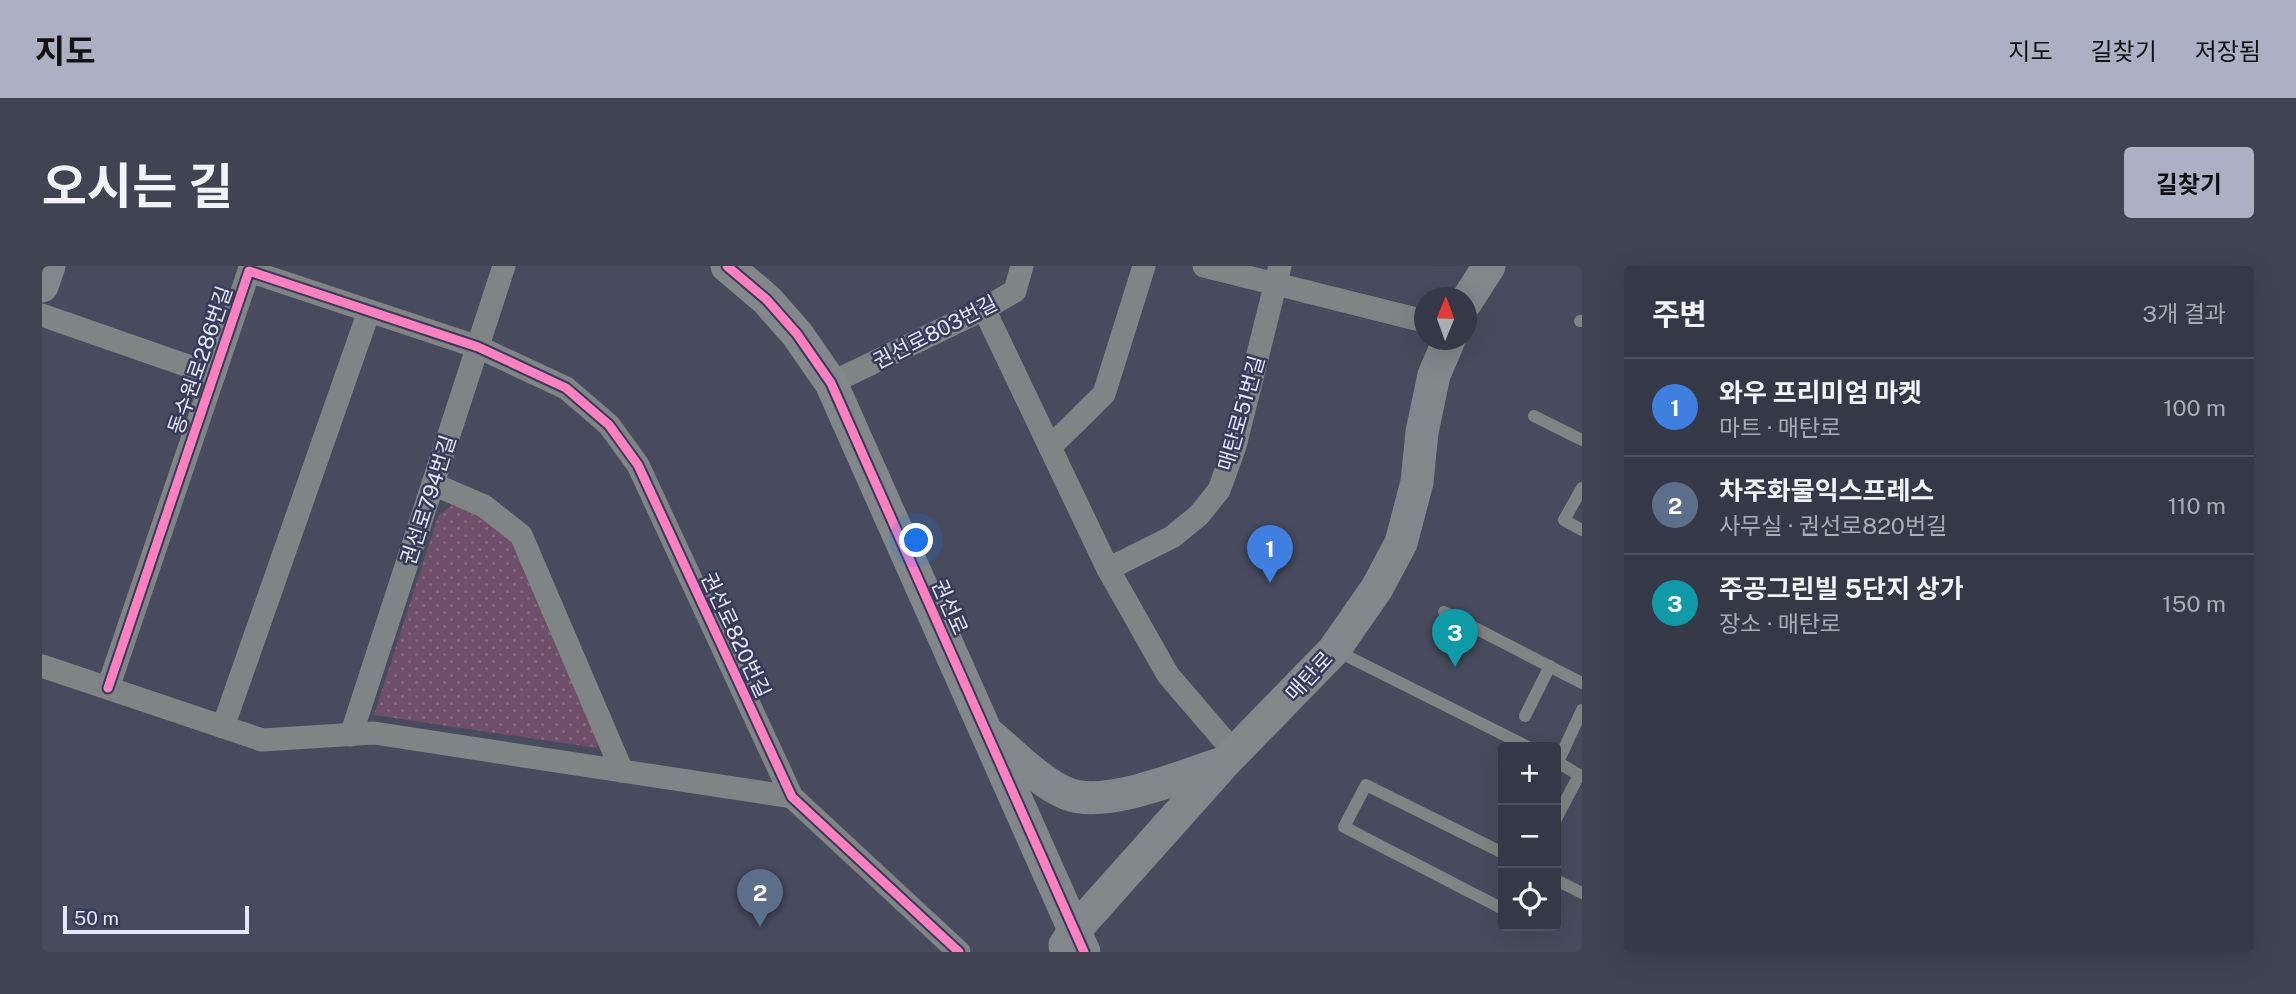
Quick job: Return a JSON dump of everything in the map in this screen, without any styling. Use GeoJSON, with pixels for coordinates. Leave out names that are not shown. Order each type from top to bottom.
{"type":"FeatureCollection","features":[{"type":"Feature","properties":{"kind":"street"},"geometry":{"type":"LineString","coordinates":[[42,286],[49,266]]}},
{"type":"Feature","properties":{"kind":"street","name":"권선로794번길"},"geometry":{"type":"LineString","coordinates":[[351,735],[504,266]]}},
{"type":"Feature","properties":{"kind":"street","name":"권선로"},"geometry":{"type":"LineString","coordinates":[[727,266],[767,300],[797,334],[831,383],[987,732],[1073,945]]}},
{"type":"Feature","properties":{"kind":"street","name":"권선로803번길"},"geometry":{"type":"LineString","coordinates":[[831,383],[984,309],[1015,291],[1022,266]]}},
{"type":"Feature","properties":{"kind":"street"},"geometry":{"type":"LineString","coordinates":[[1050,447],[1104,394],[1144,266]]}},
{"type":"Feature","properties":{"kind":"street"},"geometry":{"type":"LineString","coordinates":[[1204,266],[1278,275],[1414,318]]}},
{"type":"Feature","properties":{"kind":"street"},"geometry":{"type":"LineString","coordinates":[[1474,287],[1489,266]]}},
{"type":"Feature","properties":{"kind":"street","name":"동수원로286번길"},"geometry":{"type":"LineString","coordinates":[[108,688],[249,271],[478,347]]}},
{"type":"Feature","properties":{"kind":"street","name":"매탄로51번길"},"geometry":{"type":"LineString","coordinates":[[1108,569],[1172,537],[1199,514],[1219,490],[1236,446],[1278,275]]}},
{"type":"Feature","properties":{"kind":"street"},"geometry":{"type":"LineString","coordinates":[[984,309],[1108,569],[1168,675],[1230,757],[1124,795],[1083,798],[1067,794],[1048,783],[987,732]]}},
{"type":"Feature","properties":{"kind":"street"},"geometry":{"type":"LineString","coordinates":[[223,727],[369,311]]}},
{"type":"Feature","properties":{"kind":"street"},"geometry":{"type":"LineString","coordinates":[[42,314],[214,375]]}},
{"type":"Feature","properties":{"kind":"street","name":"권선로820번길"},"geometry":{"type":"LineString","coordinates":[[478,347],[566,387],[609,425],[638,465],[792,797],[959,952]]}},
{"type":"Feature","properties":{"kind":"street","name":"매탄로"},"geometry":{"type":"LineString","coordinates":[[1073,945],[1230,757],[1334,650],[1377,588],[1401,543],[1417,482],[1422,432],[1434,375],[1444,350]]}},
{"type":"Feature","properties":{"kind":"street"},"geometry":{"type":"LineString","coordinates":[[433,484],[484,506],[521,535],[622,771]]}},
{"type":"Feature","properties":{"kind":"street"},"geometry":{"type":"LineString","coordinates":[[42,666],[262,740],[374,733],[792,797]]}},
{"type":"Feature","properties":{"kind":"lane"},"geometry":{"type":"LineString","coordinates":[[1534,416],[1582,440]]}},
{"type":"Feature","properties":{"kind":"lane"},"geometry":{"type":"LineString","coordinates":[[1582,488],[1564,520],[1582,530]]}},
{"type":"Feature","properties":{"kind":"lane"},"geometry":{"type":"LineString","coordinates":[[1444,612],[1582,682]]}},
{"type":"Feature","properties":{"kind":"lane"},"geometry":{"type":"LineString","coordinates":[[1334,650],[1518,742]]}},
{"type":"Feature","properties":{"kind":"lane"},"geometry":{"type":"LineString","coordinates":[[1525,716],[1550,666]]}},
{"type":"Feature","properties":{"kind":"lane"},"geometry":{"type":"LineString","coordinates":[[1561,754],[1582,710]]}},
{"type":"Feature","properties":{"kind":"lane"},"geometry":{"type":"LineString","coordinates":[[1561,764],[1579,775],[1561,809]]}},
{"type":"Feature","properties":{"kind":"lane"},"geometry":{"type":"LineString","coordinates":[[1498,851],[1366,785],[1344,827],[1498,906]]}},
{"type":"Feature","properties":{"kind":"lane"},"geometry":{"type":"LineString","coordinates":[[1561,882],[1582,893]]}},
{"type":"Feature","properties":{"kind":"shaded area"},"geometry":{"type":"Polygon","coordinates":[[[458,500],[508,535],[599,733],[597,748],[374,715],[438,516],[458,500]]]}},
{"type":"Feature","properties":{"kind":"cycle path"},"geometry":{"type":"LineString","coordinates":[[727,266],[767,300],[797,334],[831,383],[1084,952]]}},
{"type":"Feature","properties":{"kind":"cycle path"},"geometry":{"type":"LineString","coordinates":[[108,688],[249,271],[478,347],[566,388],[609,425],[638,465],[792,797],[959,952]]}},
{"type":"Feature","properties":{"kind":"place","name":"와우 프리미엄 마켓"},"geometry":{"type":"Point","coordinates":[1270,583]}},
{"type":"Feature","properties":{"kind":"place","name":"주공그린빌 5단지 상가"},"geometry":{"type":"Point","coordinates":[1455,667]}},
{"type":"Feature","properties":{"kind":"place","name":"차주화물익스프레스"},"geometry":{"type":"Point","coordinates":[760,927]}}]}
